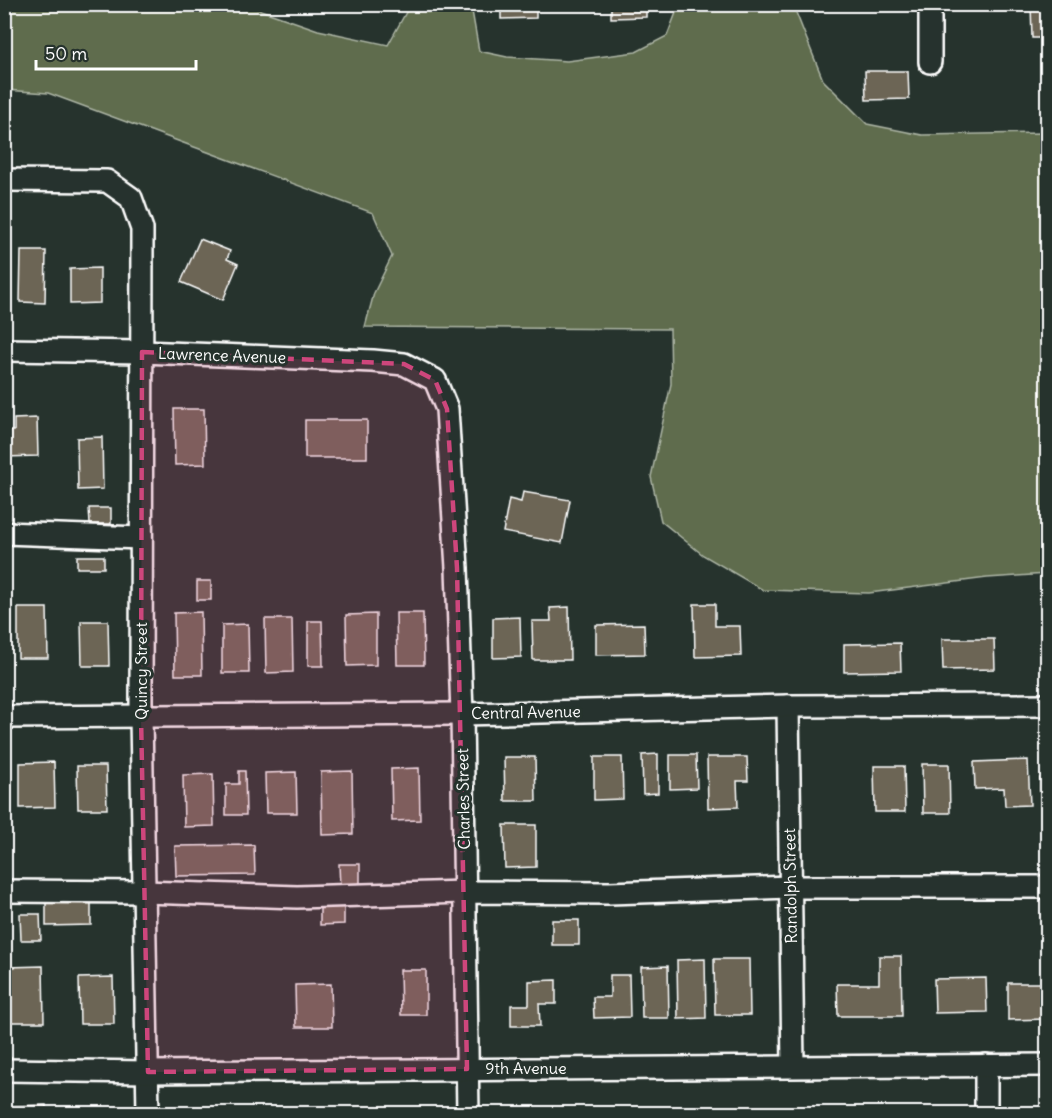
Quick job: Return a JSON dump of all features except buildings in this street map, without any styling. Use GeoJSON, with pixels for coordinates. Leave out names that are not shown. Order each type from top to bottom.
{"type":"FeatureCollection","features":[{"type":"Feature","properties":{"kind":"street"},"geometry":{"type":"LineString","coordinates":[[930,4],[930,62]]}},
{"type":"Feature","properties":{"kind":"street","name":"Quincy Street"},"geometry":{"type":"LineString","coordinates":[[4,180],[107,181],[131,198],[142,229],[141,716],[148,1113]]}},
{"type":"Feature","properties":{"kind":"street","name":"Lawrence Avenue"},"geometry":{"type":"LineString","coordinates":[[4,350],[142,352],[373,361],[404,364],[435,380]]}},
{"type":"Feature","properties":{"kind":"street","name":"Charles Street"},"geometry":{"type":"LineString","coordinates":[[435,380],[447,409],[457,568],[462,714],[468,1113]]}},
{"type":"Feature","properties":{"kind":"street"},"geometry":{"type":"LineString","coordinates":[[4,533],[141,538]]}},
{"type":"Feature","properties":{"kind":"street","name":"Central Avenue"},"geometry":{"type":"LineString","coordinates":[[4,717],[462,714],[788,706],[1047,705]]}},
{"type":"Feature","properties":{"kind":"street","name":"Randolph Street"},"geometry":{"type":"LineString","coordinates":[[788,706],[793,1066]]}},
{"type":"Feature","properties":{"kind":"street"},"geometry":{"type":"LineString","coordinates":[[4,891],[144,892],[297,897],[464,892],[609,893],[790,887],[1047,887]]}},
{"type":"Feature","properties":{"kind":"street"},"geometry":{"type":"LineString","coordinates":[[986,1065],[986,1113]]}},
{"type":"Feature","properties":{"kind":"street","name":"9th Avenue"},"geometry":{"type":"LineString","coordinates":[[4,1070],[148,1072],[1047,1065]]}},
{"type":"Feature","properties":{"kind":"highlighted area"},"geometry":{"type":"Polygon","coordinates":[[[142,352],[404,364],[435,380],[447,409],[457,568],[467,1069],[148,1072],[141,716],[142,352]]]}},
{"type":"Feature","properties":{"kind":"green space"},"geometry":{"type":"Polygon","coordinates":[[[4,5],[246,5],[318,30],[388,45],[410,5],[471,5],[479,51],[507,57],[567,61],[636,52],[667,36],[679,5],[793,5],[823,80],[867,124],[922,135],[1047,133],[1048,263],[1041,275],[1048,286],[1047,574],[987,578],[869,593],[763,590],[703,555],[661,521],[651,477],[671,384],[670,329],[365,327],[374,293],[392,256],[373,213],[48,93],[5,90],[4,5]]]}}]}
